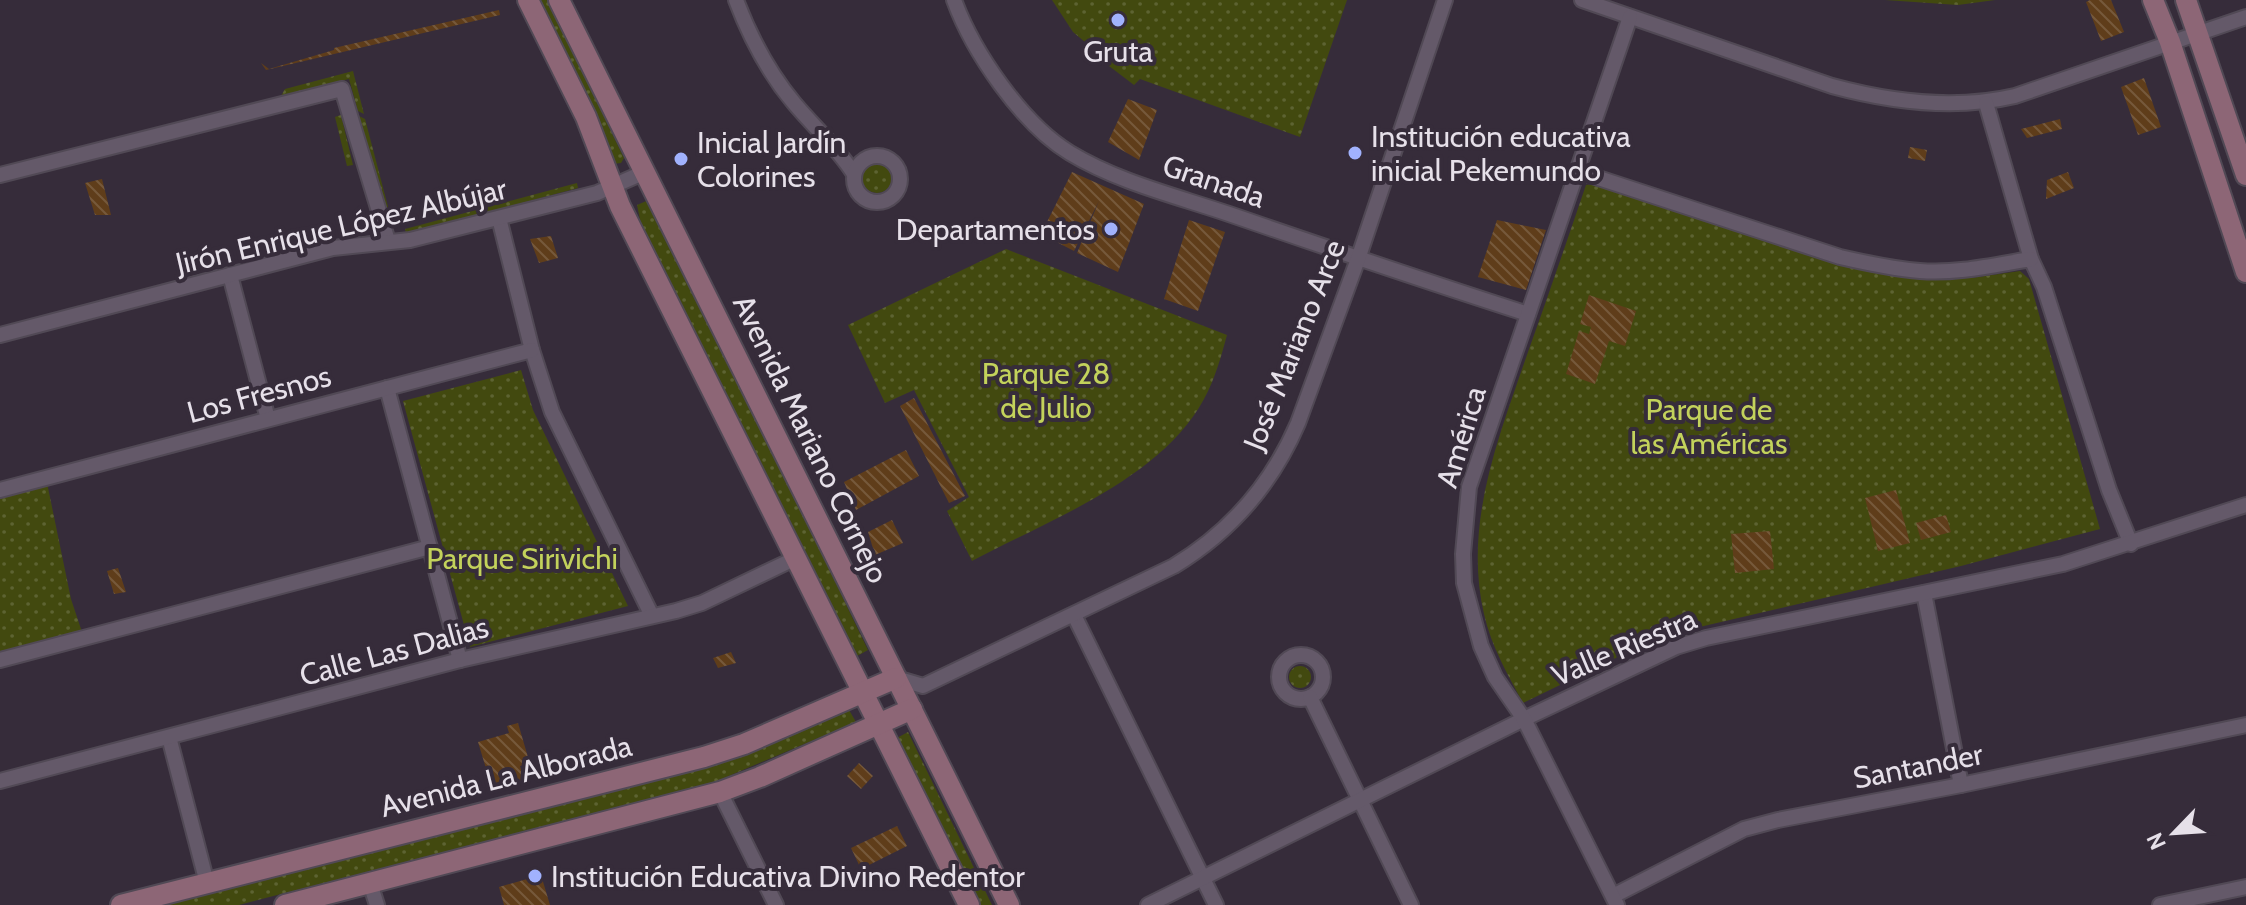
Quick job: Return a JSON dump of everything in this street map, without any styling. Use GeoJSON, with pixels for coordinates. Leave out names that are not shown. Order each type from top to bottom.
{"type":"FeatureCollection","features":[{"type":"Feature","properties":{"kind":"main road"},"geometry":{"type":"LineString","coordinates":[[528,0],[586,117],[612,187],[969,905]]}},
{"type":"Feature","properties":{"kind":"main road","name":"Avenida Mariano Cornejo"},"geometry":{"type":"LineString","coordinates":[[559,0],[1009,905]]}},
{"type":"Feature","properties":{"kind":"main road"},"geometry":{"type":"LineString","coordinates":[[2153,0],[2170,42],[2246,272]]}},
{"type":"Feature","properties":{"kind":"main road"},"geometry":{"type":"LineString","coordinates":[[2186,0],[2246,175]]}},
{"type":"Feature","properties":{"kind":"main road","name":"Avenida La Alborada"},"geometry":{"type":"LineString","coordinates":[[121,905],[704,757],[744,744],[896,678]]}},
{"type":"Feature","properties":{"kind":"main road"},"geometry":{"type":"LineString","coordinates":[[285,905],[720,792],[912,709]]}},
{"type":"Feature","properties":{"kind":"street"},"geometry":{"type":"LineString","coordinates":[[736,0],[773,76],[794,104],[841,154],[854,174],[856,188],[861,195],[874,202],[889,199],[899,188],[900,172],[891,160],[877,155],[863,160],[841,154]]}},
{"type":"Feature","properties":{"kind":"street","name":"Granada"},"geometry":{"type":"LineString","coordinates":[[954,0],[970,37],[989,69],[1028,115],[1068,152],[1152,188],[1528,314]]}},
{"type":"Feature","properties":{"kind":"street","name":"José Mariano Arce"},"geometry":{"type":"LineString","coordinates":[[923,686],[1174,566],[1199,551],[1249,504],[1289,445],[1298,423],[1358,259],[1445,0]]}},
{"type":"Feature","properties":{"kind":"street"},"geometry":{"type":"LineString","coordinates":[[1582,0],[1870,97],[1946,103],[1986,103],[2015,96],[2246,17]]}},
{"type":"Feature","properties":{"kind":"street","name":"América"},"geometry":{"type":"LineString","coordinates":[[1615,900],[1524,719],[1495,677],[1481,646],[1464,583],[1463,554],[1469,487],[1630,17]]}},
{"type":"Feature","properties":{"kind":"street"},"geometry":{"type":"LineString","coordinates":[[0,175],[342,89],[388,241]]}},
{"type":"Feature","properties":{"kind":"street"},"geometry":{"type":"LineString","coordinates":[[1986,103],[2031,259],[2044,287],[2109,490],[2131,544]]}},
{"type":"Feature","properties":{"kind":"street"},"geometry":{"type":"LineString","coordinates":[[854,174],[863,160]]}},
{"type":"Feature","properties":{"kind":"street"},"geometry":{"type":"LineString","coordinates":[[1577,171],[1840,257],[1878,265],[1922,272],[1968,270],[2031,259]]}},
{"type":"Feature","properties":{"kind":"street","name":"Jirón Enrique López Albújar"},"geometry":{"type":"LineString","coordinates":[[0,335],[333,248],[410,240],[499,218],[612,187],[645,172]]}},
{"type":"Feature","properties":{"kind":"street"},"geometry":{"type":"LineString","coordinates":[[499,218],[532,350],[552,412],[652,616]]}},
{"type":"Feature","properties":{"kind":"street"},"geometry":{"type":"LineString","coordinates":[[230,275],[268,419]]}},
{"type":"Feature","properties":{"kind":"street","name":"Los Fresnos"},"geometry":{"type":"LineString","coordinates":[[0,490],[532,350]]}},
{"type":"Feature","properties":{"kind":"street"},"geometry":{"type":"LineString","coordinates":[[387,388],[460,660]]}},
{"type":"Feature","properties":{"kind":"street","name":"Valle Riestra"},"geometry":{"type":"LineString","coordinates":[[1148,905],[1676,647],[1706,638],[2063,564],[2246,505]]}},
{"type":"Feature","properties":{"kind":"street"},"geometry":{"type":"LineString","coordinates":[[0,660],[430,547]]}},
{"type":"Feature","properties":{"kind":"street","name":"Calle Las Dalias"},"geometry":{"type":"LineString","coordinates":[[0,781],[460,660],[702,603],[796,558]]}},
{"type":"Feature","properties":{"kind":"street"},"geometry":{"type":"LineString","coordinates":[[1924,593],[1961,785]]}},
{"type":"Feature","properties":{"kind":"street"},"geometry":{"type":"LineString","coordinates":[[1074,615],[1216,905]]}},
{"type":"Feature","properties":{"kind":"street"},"geometry":{"type":"LineString","coordinates":[[896,678],[923,686],[912,709]]}},
{"type":"Feature","properties":{"kind":"street"},"geometry":{"type":"LineString","coordinates":[[1310,697],[1411,905]]}},
{"type":"Feature","properties":{"kind":"street","name":"Santander"},"geometry":{"type":"LineString","coordinates":[[1615,900],[1744,829],[2246,725]]}},
{"type":"Feature","properties":{"kind":"street"},"geometry":{"type":"LineString","coordinates":[[169,737],[207,883]]}},
{"type":"Feature","properties":{"kind":"street"},"geometry":{"type":"LineString","coordinates":[[720,792],[774,904]]}},
{"type":"Feature","properties":{"kind":"street"},"geometry":{"type":"LineString","coordinates":[[370,883],[377,905]]}},
{"type":"Feature","properties":{"kind":"street"},"geometry":{"type":"LineString","coordinates":[[2160,905],[2246,887]]}},
{"type":"Feature","properties":{"kind":"green space"},"geometry":{"type":"Polygon","coordinates":[[[539,0],[548,0],[624,158],[621,163],[613,164],[539,0]]]}},
{"type":"Feature","properties":{"kind":"green space"},"geometry":{"type":"Polygon","coordinates":[[[1052,0],[1347,0],[1300,137],[1140,79],[1134,85],[1092,53],[1092,48],[1073,32],[1052,0]]]}},
{"type":"Feature","properties":{"kind":"green space"},"geometry":{"type":"Polygon","coordinates":[[[1885,0],[1995,0],[1958,5],[1885,0]]]}},
{"type":"Feature","properties":{"kind":"green space"},"geometry":{"type":"Polygon","coordinates":[[[353,71],[364,114],[358,111],[349,79],[281,96],[285,89],[353,71]]]}},
{"type":"Feature","properties":{"kind":"green space"},"geometry":{"type":"Polygon","coordinates":[[[341,115],[353,165],[347,166],[335,117],[341,115]]]}},
{"type":"Feature","properties":{"kind":"green space"},"geometry":{"type":"Polygon","coordinates":[[[359,116],[365,119],[392,222],[386,223],[359,116]]]}},
{"type":"Feature","properties":{"kind":"green space"},"geometry":{"type":"Polygon","coordinates":[[[877,163],[888,167],[892,178],[888,189],[877,193],[866,189],[862,178],[866,167],[877,163]]]}},
{"type":"Feature","properties":{"kind":"green space"},"geometry":{"type":"Polygon","coordinates":[[[577,183],[578,188],[406,234],[405,229],[577,183]]]}},
{"type":"Feature","properties":{"kind":"green space","name":"Parque de las Américas"},"geometry":{"type":"Polygon","coordinates":[[[1598,183],[1832,263],[1905,277],[1971,278],[2020,271],[2029,279],[2100,529],[1961,566],[1661,636],[1523,703],[1495,649],[1484,614],[1478,547],[1481,514],[1506,416],[1586,185],[1598,183]]]}},
{"type":"Feature","properties":{"kind":"green space"},"geometry":{"type":"Polygon","coordinates":[[[651,199],[868,650],[850,660],[642,229],[637,205],[651,199]]]}},
{"type":"Feature","properties":{"kind":"green space","name":"Parque 28 de Julio"},"geometry":{"type":"Polygon","coordinates":[[[1006,249],[1227,335],[1215,376],[1204,399],[1185,427],[1160,452],[1101,495],[972,561],[947,511],[969,497],[914,390],[885,403],[848,325],[1006,249]]]}},
{"type":"Feature","properties":{"kind":"green space","name":"Parque Sirivichi"},"geometry":{"type":"Polygon","coordinates":[[[521,370],[533,410],[628,606],[470,647],[403,401],[521,370]]]}},
{"type":"Feature","properties":{"kind":"green space"},"geometry":{"type":"Polygon","coordinates":[[[46,478],[71,599],[84,638],[0,660],[0,495],[46,478]]]}},
{"type":"Feature","properties":{"kind":"green space"},"geometry":{"type":"Polygon","coordinates":[[[1300,666],[1308,669],[1311,677],[1308,685],[1300,688],[1292,685],[1289,677],[1292,669],[1300,666]]]}},
{"type":"Feature","properties":{"kind":"green space"},"geometry":{"type":"Polygon","coordinates":[[[845,703],[856,722],[717,781],[239,905],[151,905],[711,762],[845,703]]]}},
{"type":"Feature","properties":{"kind":"green space"},"geometry":{"type":"Polygon","coordinates":[[[908,732],[992,905],[972,905],[891,741],[908,732]]]}},
{"type":"Feature","properties":{"kind":"building"},"geometry":{"type":"Polygon","coordinates":[[[2111,0],[2124,32],[2101,41],[2086,2],[2111,0]]]}},
{"type":"Feature","properties":{"kind":"building"},"geometry":{"type":"Polygon","coordinates":[[[499,10],[500,15],[266,70],[261,63],[269,69],[334,48],[499,10]]]}},
{"type":"Feature","properties":{"kind":"building"},"geometry":{"type":"Polygon","coordinates":[[[2144,78],[2161,127],[2138,135],[2121,87],[2144,78]]]}},
{"type":"Feature","properties":{"kind":"building"},"geometry":{"type":"Polygon","coordinates":[[[1128,99],[1157,110],[1139,160],[1108,142],[1128,99]]]}},
{"type":"Feature","properties":{"kind":"building"},"geometry":{"type":"Polygon","coordinates":[[[2060,119],[2062,129],[2027,138],[2021,129],[2060,119]]]}},
{"type":"Feature","properties":{"kind":"building"},"geometry":{"type":"Polygon","coordinates":[[[1910,147],[1927,150],[1925,161],[1908,158],[1910,147]]]}},
{"type":"Feature","properties":{"kind":"building"},"geometry":{"type":"Polygon","coordinates":[[[1072,172],[1144,204],[1118,272],[1077,253],[1099,201],[1074,251],[1041,234],[1072,172]]]}},
{"type":"Feature","properties":{"kind":"building"},"geometry":{"type":"Polygon","coordinates":[[[2068,172],[2074,188],[2046,199],[2047,180],[2068,172]]]}},
{"type":"Feature","properties":{"kind":"building"},"geometry":{"type":"Polygon","coordinates":[[[102,179],[111,215],[95,215],[85,183],[102,179]]]}},
{"type":"Feature","properties":{"kind":"building"},"geometry":{"type":"Polygon","coordinates":[[[1189,220],[1225,232],[1198,311],[1164,299],[1189,220]]]}},
{"type":"Feature","properties":{"kind":"building"},"geometry":{"type":"Polygon","coordinates":[[[1497,220],[1546,230],[1526,290],[1478,277],[1497,220]]]}},
{"type":"Feature","properties":{"kind":"building"},"geometry":{"type":"Polygon","coordinates":[[[551,236],[558,258],[539,263],[530,239],[551,236]]]}},
{"type":"Feature","properties":{"kind":"building"},"geometry":{"type":"Polygon","coordinates":[[[1589,295],[1636,311],[1625,346],[1609,341],[1595,384],[1566,374],[1579,331],[1589,334],[1591,327],[1580,324],[1589,295]]]}},
{"type":"Feature","properties":{"kind":"building"},"geometry":{"type":"Polygon","coordinates":[[[914,398],[965,496],[949,503],[900,406],[914,398]]]}},
{"type":"Feature","properties":{"kind":"building"},"geometry":{"type":"Polygon","coordinates":[[[906,450],[919,476],[856,510],[844,482],[906,450]]]}},
{"type":"Feature","properties":{"kind":"building"},"geometry":{"type":"Polygon","coordinates":[[[1896,490],[1910,543],[1878,551],[1865,498],[1896,490]]]}},
{"type":"Feature","properties":{"kind":"building"},"geometry":{"type":"Polygon","coordinates":[[[1946,515],[1951,532],[1921,540],[1916,523],[1946,515]]]}},
{"type":"Feature","properties":{"kind":"building"},"geometry":{"type":"Polygon","coordinates":[[[892,520],[903,543],[875,555],[868,532],[892,520]]]}},
{"type":"Feature","properties":{"kind":"building"},"geometry":{"type":"Polygon","coordinates":[[[1770,531],[1774,569],[1735,573],[1731,534],[1770,531]]]}},
{"type":"Feature","properties":{"kind":"building"},"geometry":{"type":"Polygon","coordinates":[[[118,568],[126,592],[114,594],[107,571],[118,568]]]}},
{"type":"Feature","properties":{"kind":"building"},"geometry":{"type":"Polygon","coordinates":[[[731,652],[736,663],[718,668],[713,658],[731,652]]]}},
{"type":"Feature","properties":{"kind":"building"},"geometry":{"type":"Polygon","coordinates":[[[518,723],[530,764],[520,766],[525,782],[500,789],[498,783],[491,785],[478,742],[509,733],[507,726],[518,723]]]}},
{"type":"Feature","properties":{"kind":"building"},"geometry":{"type":"Polygon","coordinates":[[[859,763],[873,776],[861,789],[847,776],[859,763]]]}},
{"type":"Feature","properties":{"kind":"building"},"geometry":{"type":"Polygon","coordinates":[[[897,826],[907,846],[861,869],[851,848],[897,826]]]}},
{"type":"Feature","properties":{"kind":"building"},"geometry":{"type":"Polygon","coordinates":[[[541,875],[550,905],[504,905],[499,887],[541,875]]]}},
{"type":"Feature","properties":{"kind":"place","name":"Gruta"},"geometry":{"type":"Point","coordinates":[1118,20]}},
{"type":"Feature","properties":{"kind":"place","name":"Institución educativa inicial Pekemundo"},"geometry":{"type":"Point","coordinates":[1355,153]}},
{"type":"Feature","properties":{"kind":"place","name":"Inicial Jardín Colorines"},"geometry":{"type":"Point","coordinates":[681,159]}},
{"type":"Feature","properties":{"kind":"place","name":"Departamentos"},"geometry":{"type":"Point","coordinates":[1111,229]}},
{"type":"Feature","properties":{"kind":"place","name":"Institución Educativa Divino Redentor"},"geometry":{"type":"Point","coordinates":[535,876]}}]}
